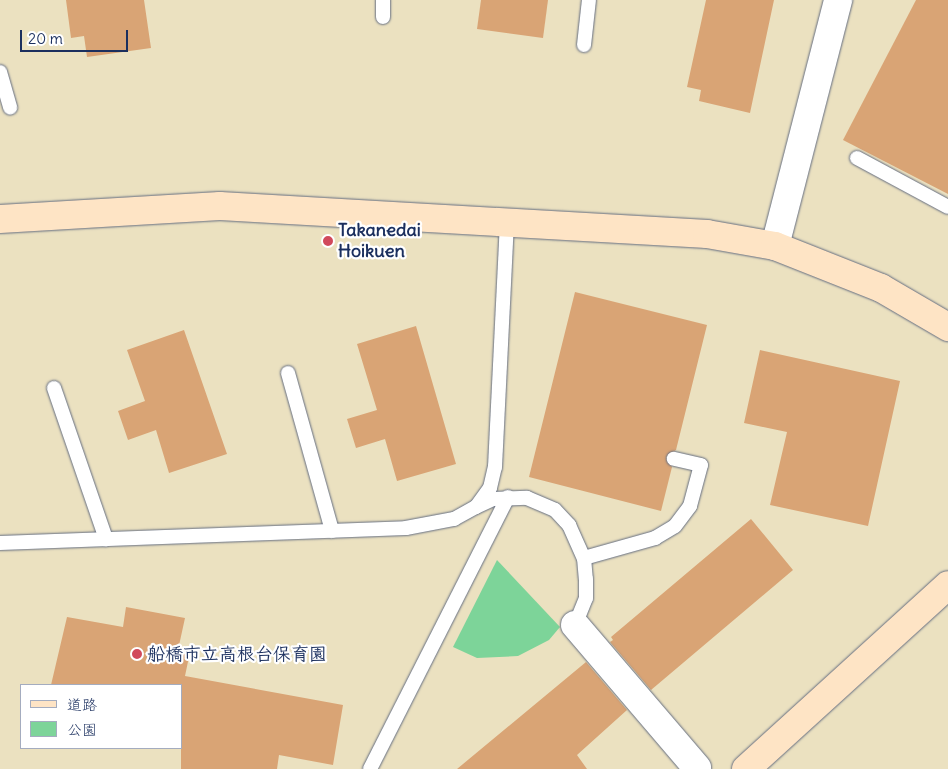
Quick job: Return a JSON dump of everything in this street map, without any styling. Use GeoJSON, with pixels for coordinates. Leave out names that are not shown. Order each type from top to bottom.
{"type":"FeatureCollection","features":[{"type":"Feature","properties":{"kind":"street"},"geometry":{"type":"LineString","coordinates":[[775,246],[838,0]]}},
{"type":"Feature","properties":{"kind":"street"},"geometry":{"type":"LineString","coordinates":[[0,219],[220,206],[707,234],[775,246],[882,288],[948,327]]}},
{"type":"Feature","properties":{"kind":"street"},"geometry":{"type":"LineString","coordinates":[[746,769],[948,585]]}},
{"type":"Feature","properties":{"kind":"street"},"geometry":{"type":"LineString","coordinates":[[575,626],[698,768]]}},
{"type":"Feature","properties":{"kind":"lane"},"geometry":{"type":"LineString","coordinates":[[383,0],[383,17]]}},
{"type":"Feature","properties":{"kind":"lane"},"geometry":{"type":"LineString","coordinates":[[584,45],[589,0]]}},
{"type":"Feature","properties":{"kind":"lane"},"geometry":{"type":"LineString","coordinates":[[0,72],[10,108]]}},
{"type":"Feature","properties":{"kind":"lane"},"geometry":{"type":"LineString","coordinates":[[857,158],[948,207]]}},
{"type":"Feature","properties":{"kind":"lane"},"geometry":{"type":"LineString","coordinates":[[476,507],[490,488],[495,467],[507,224]]}},
{"type":"Feature","properties":{"kind":"lane"},"geometry":{"type":"LineString","coordinates":[[288,373],[332,531]]}},
{"type":"Feature","properties":{"kind":"lane"},"geometry":{"type":"LineString","coordinates":[[54,388],[106,540]]}},
{"type":"Feature","properties":{"kind":"lane"},"geometry":{"type":"LineString","coordinates":[[584,558],[654,538],[675,526],[690,506],[701,465],[674,459]]}},
{"type":"Feature","properties":{"kind":"lane"},"geometry":{"type":"LineString","coordinates":[[370,769],[508,497]]}},
{"type":"Feature","properties":{"kind":"lane"},"geometry":{"type":"LineString","coordinates":[[0,543],[332,531],[434,524],[454,519],[493,499],[508,497],[526,498],[555,510],[578,539],[584,558],[586,598],[575,626]]}},
{"type":"Feature","properties":{"kind":"green space"},"geometry":{"type":"Polygon","coordinates":[[[497,560],[560,627],[549,640],[518,656],[477,658],[453,647],[497,560]]]}},
{"type":"Feature","properties":{"kind":"building"},"geometry":{"type":"Polygon","coordinates":[[[66,0],[144,0],[151,48],[87,57],[84,36],[71,38],[66,0]]]}},
{"type":"Feature","properties":{"kind":"building"},"geometry":{"type":"Polygon","coordinates":[[[481,0],[548,0],[543,38],[477,29],[481,0]]]}},
{"type":"Feature","properties":{"kind":"building"},"geometry":{"type":"Polygon","coordinates":[[[706,0],[774,0],[750,113],[699,101],[701,90],[687,87],[706,0]]]}},
{"type":"Feature","properties":{"kind":"building"},"geometry":{"type":"Polygon","coordinates":[[[916,0],[948,0],[948,194],[843,140],[916,0]]]}},
{"type":"Feature","properties":{"kind":"building"},"geometry":{"type":"Polygon","coordinates":[[[575,292],[707,325],[676,450],[666,457],[672,467],[661,511],[529,477],[575,292]]]}},
{"type":"Feature","properties":{"kind":"building"},"geometry":{"type":"Polygon","coordinates":[[[416,326],[456,464],[397,481],[385,439],[356,448],[347,419],[377,410],[357,344],[416,326]]]}},
{"type":"Feature","properties":{"kind":"building"},"geometry":{"type":"Polygon","coordinates":[[[184,330],[227,454],[169,473],[156,430],[128,440],[118,411],[145,401],[127,350],[184,330]]]}},
{"type":"Feature","properties":{"kind":"building"},"geometry":{"type":"Polygon","coordinates":[[[760,350],[900,381],[868,526],[770,505],[787,432],[744,423],[760,350]]]}},
{"type":"Feature","properties":{"kind":"building"},"geometry":{"type":"Polygon","coordinates":[[[751,519],[793,570],[651,690],[610,642],[613,640],[611,637],[751,519]]]}},
{"type":"Feature","properties":{"kind":"building"},"geometry":{"type":"Polygon","coordinates":[[[126,607],[185,618],[178,650],[190,652],[185,676],[343,705],[333,765],[279,755],[277,769],[181,769],[182,684],[51,684],[67,617],[123,627],[126,607]]]}},
{"type":"Feature","properties":{"kind":"building"},"geometry":{"type":"Polygon","coordinates":[[[586,662],[627,710],[577,755],[587,769],[457,769],[586,662]]]}},
{"type":"Feature","properties":{"kind":"place","name":"Takanedai Hoikuen"},"geometry":{"type":"Point","coordinates":[328,241]}},
{"type":"Feature","properties":{"kind":"place","name":"船橋市立高根台保育園"},"geometry":{"type":"Point","coordinates":[137,654]}}]}
